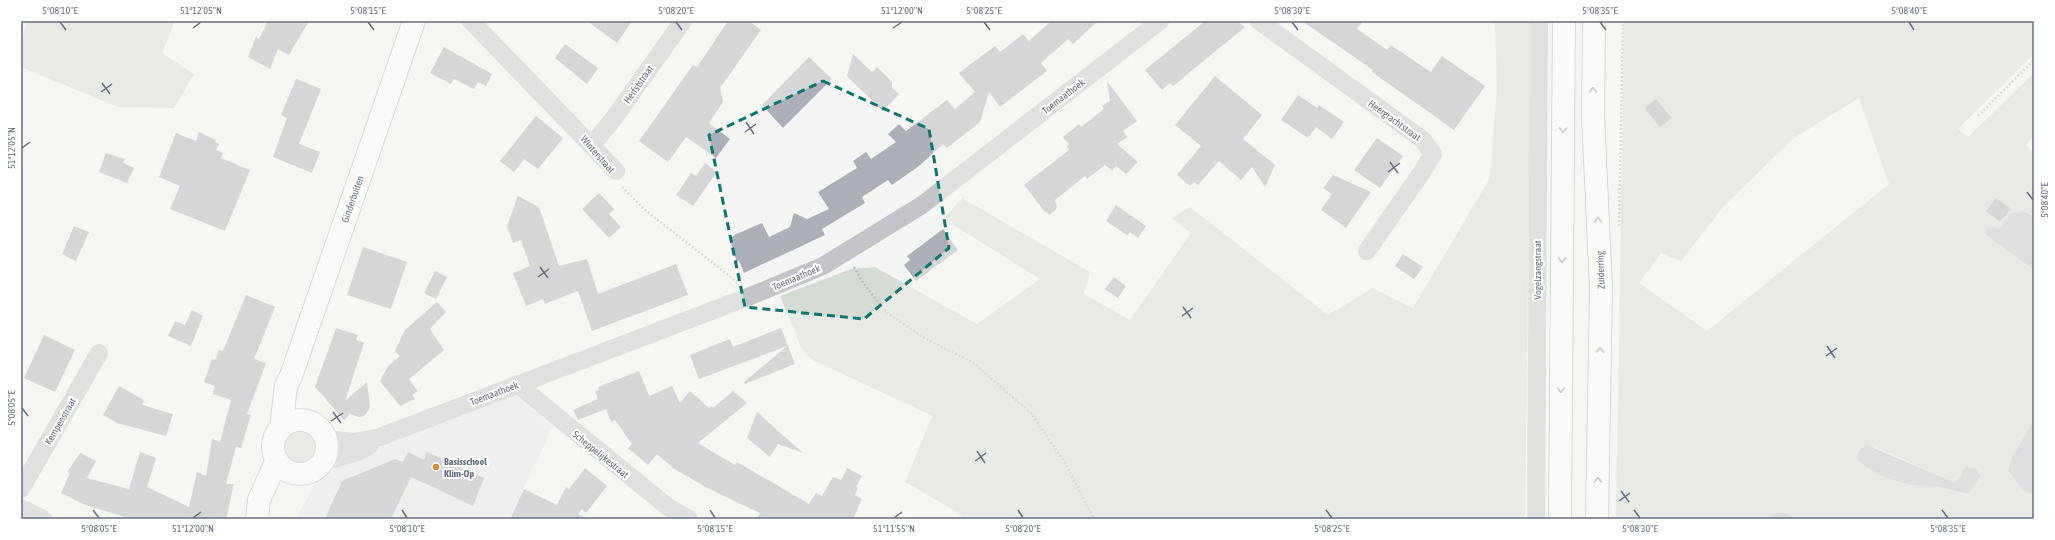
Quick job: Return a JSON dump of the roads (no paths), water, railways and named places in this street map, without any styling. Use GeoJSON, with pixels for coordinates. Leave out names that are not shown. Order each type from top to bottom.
{"type":"FeatureCollection","features":[{"type":"Feature","properties":{"kind":"main road","name":"Ginderbuiten"},"geometry":{"type":"LineString","coordinates":[[284,467],[274,444],[282,428],[286,386],[291,376],[414,21]]}},
{"type":"Feature","properties":{"kind":"main road"},"geometry":{"type":"LineString","coordinates":[[1560,519],[1564,21]]}},
{"type":"Feature","properties":{"kind":"main road","name":"Zuiderring"},"geometry":{"type":"LineString","coordinates":[[1594,21],[1593,116],[1600,288],[1597,519]]}},
{"type":"Feature","properties":{"kind":"main road"},"geometry":{"type":"LineString","coordinates":[[291,376],[303,421]]}},
{"type":"Feature","properties":{"kind":"main road"},"geometry":{"type":"LineString","coordinates":[[258,515],[284,467],[301,474],[310,473],[323,462],[327,447],[326,439],[317,426],[303,421],[288,424],[282,428]]}},
{"type":"Feature","properties":{"kind":"street","name":"Winterstraat"},"geometry":{"type":"LineString","coordinates":[[471,21],[592,145],[616,172]]}},
{"type":"Feature","properties":{"kind":"street","name":"Herfststraat"},"geometry":{"type":"LineString","coordinates":[[592,145],[614,118],[683,21]]}},
{"type":"Feature","properties":{"kind":"street","name":"Toemaathoek"},"geometry":{"type":"LineString","coordinates":[[326,439],[354,442],[380,436],[748,297],[823,266],[922,205],[1160,21]]}},
{"type":"Feature","properties":{"kind":"street","name":"Heergrachtstraat"},"geometry":{"type":"LineString","coordinates":[[1258,21],[1423,140],[1433,154],[1367,251]]}},
{"type":"Feature","properties":{"kind":"street","name":"Vogelzangstraat"},"geometry":{"type":"LineString","coordinates":[[1536,519],[1539,21]]}},
{"type":"Feature","properties":{"kind":"street","name":"Kempenstraat"},"geometry":{"type":"LineString","coordinates":[[21,489],[99,353]]}},
{"type":"Feature","properties":{"kind":"street","name":"Scheppelijkestraat"},"geometry":{"type":"LineString","coordinates":[[517,384],[662,503],[689,519]]}},
{"type":"Feature","properties":{"kind":"street","name":"Toemaathoek"},"geometry":{"type":"LineString","coordinates":[[323,462],[357,452],[368,446],[380,436]]}},
{"type":"Feature","properties":{"kind":"street"},"geometry":{"type":"LineString","coordinates":[[21,508],[43,519]]}},
{"type":"Feature","properties":{"kind":"place","name":"Basisschool Klim-Op"},"geometry":{"type":"Point","coordinates":[436,467]}}]}
